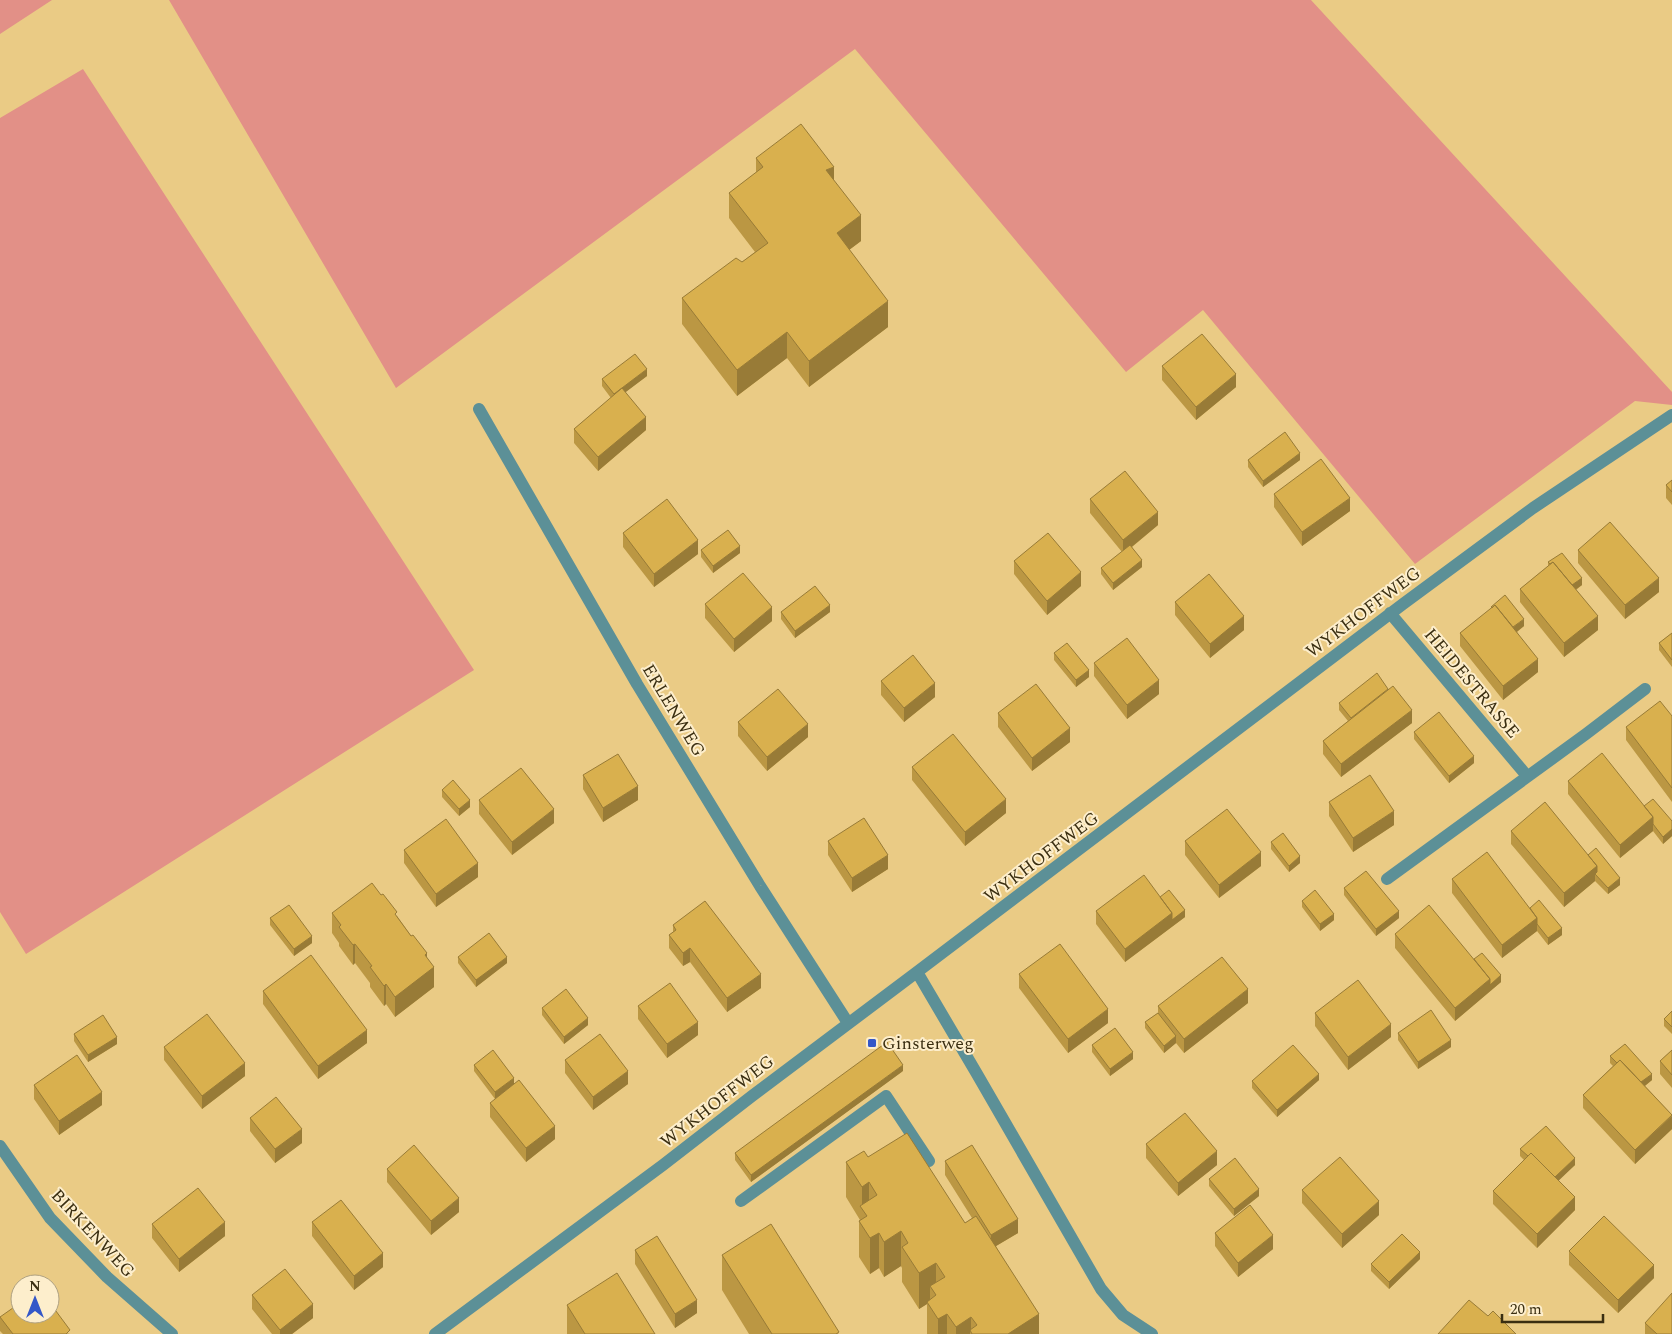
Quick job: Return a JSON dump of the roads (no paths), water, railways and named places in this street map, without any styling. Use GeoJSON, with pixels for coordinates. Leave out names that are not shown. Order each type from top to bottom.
{"type":"FeatureCollection","features":[{"type":"Feature","properties":{"kind":"street","name":"ERLENWEG"},"geometry":{"type":"LineString","coordinates":[[480,409],[637,684],[760,886],[848,1023]]}},
{"type":"Feature","properties":{"kind":"street","name":"WYKHOFFWEG"},"geometry":{"type":"LineString","coordinates":[[435,1334],[663,1165],[1390,614],[1533,508],[1672,415]]}},
{"type":"Feature","properties":{"kind":"street","name":"HEIDESTRASSE"},"geometry":{"type":"LineString","coordinates":[[1390,614],[1527,776]]}},
{"type":"Feature","properties":{"kind":"street"},"geometry":{"type":"LineString","coordinates":[[1387,879],[1586,734],[1644,689]]}},
{"type":"Feature","properties":{"kind":"street"},"geometry":{"type":"LineString","coordinates":[[917,972],[1100,1289],[1123,1315],[1152,1334]]}},
{"type":"Feature","properties":{"kind":"street"},"geometry":{"type":"LineString","coordinates":[[741,1201],[886,1096],[929,1161]]}},
{"type":"Feature","properties":{"kind":"street","name":"BIRKENWEG"},"geometry":{"type":"LineString","coordinates":[[0,1146],[50,1218],[107,1277],[172,1334]]}},
{"type":"Feature","properties":{"kind":"place","name":"Ginsterweg"},"geometry":{"type":"Point","coordinates":[872,1043]}}]}
